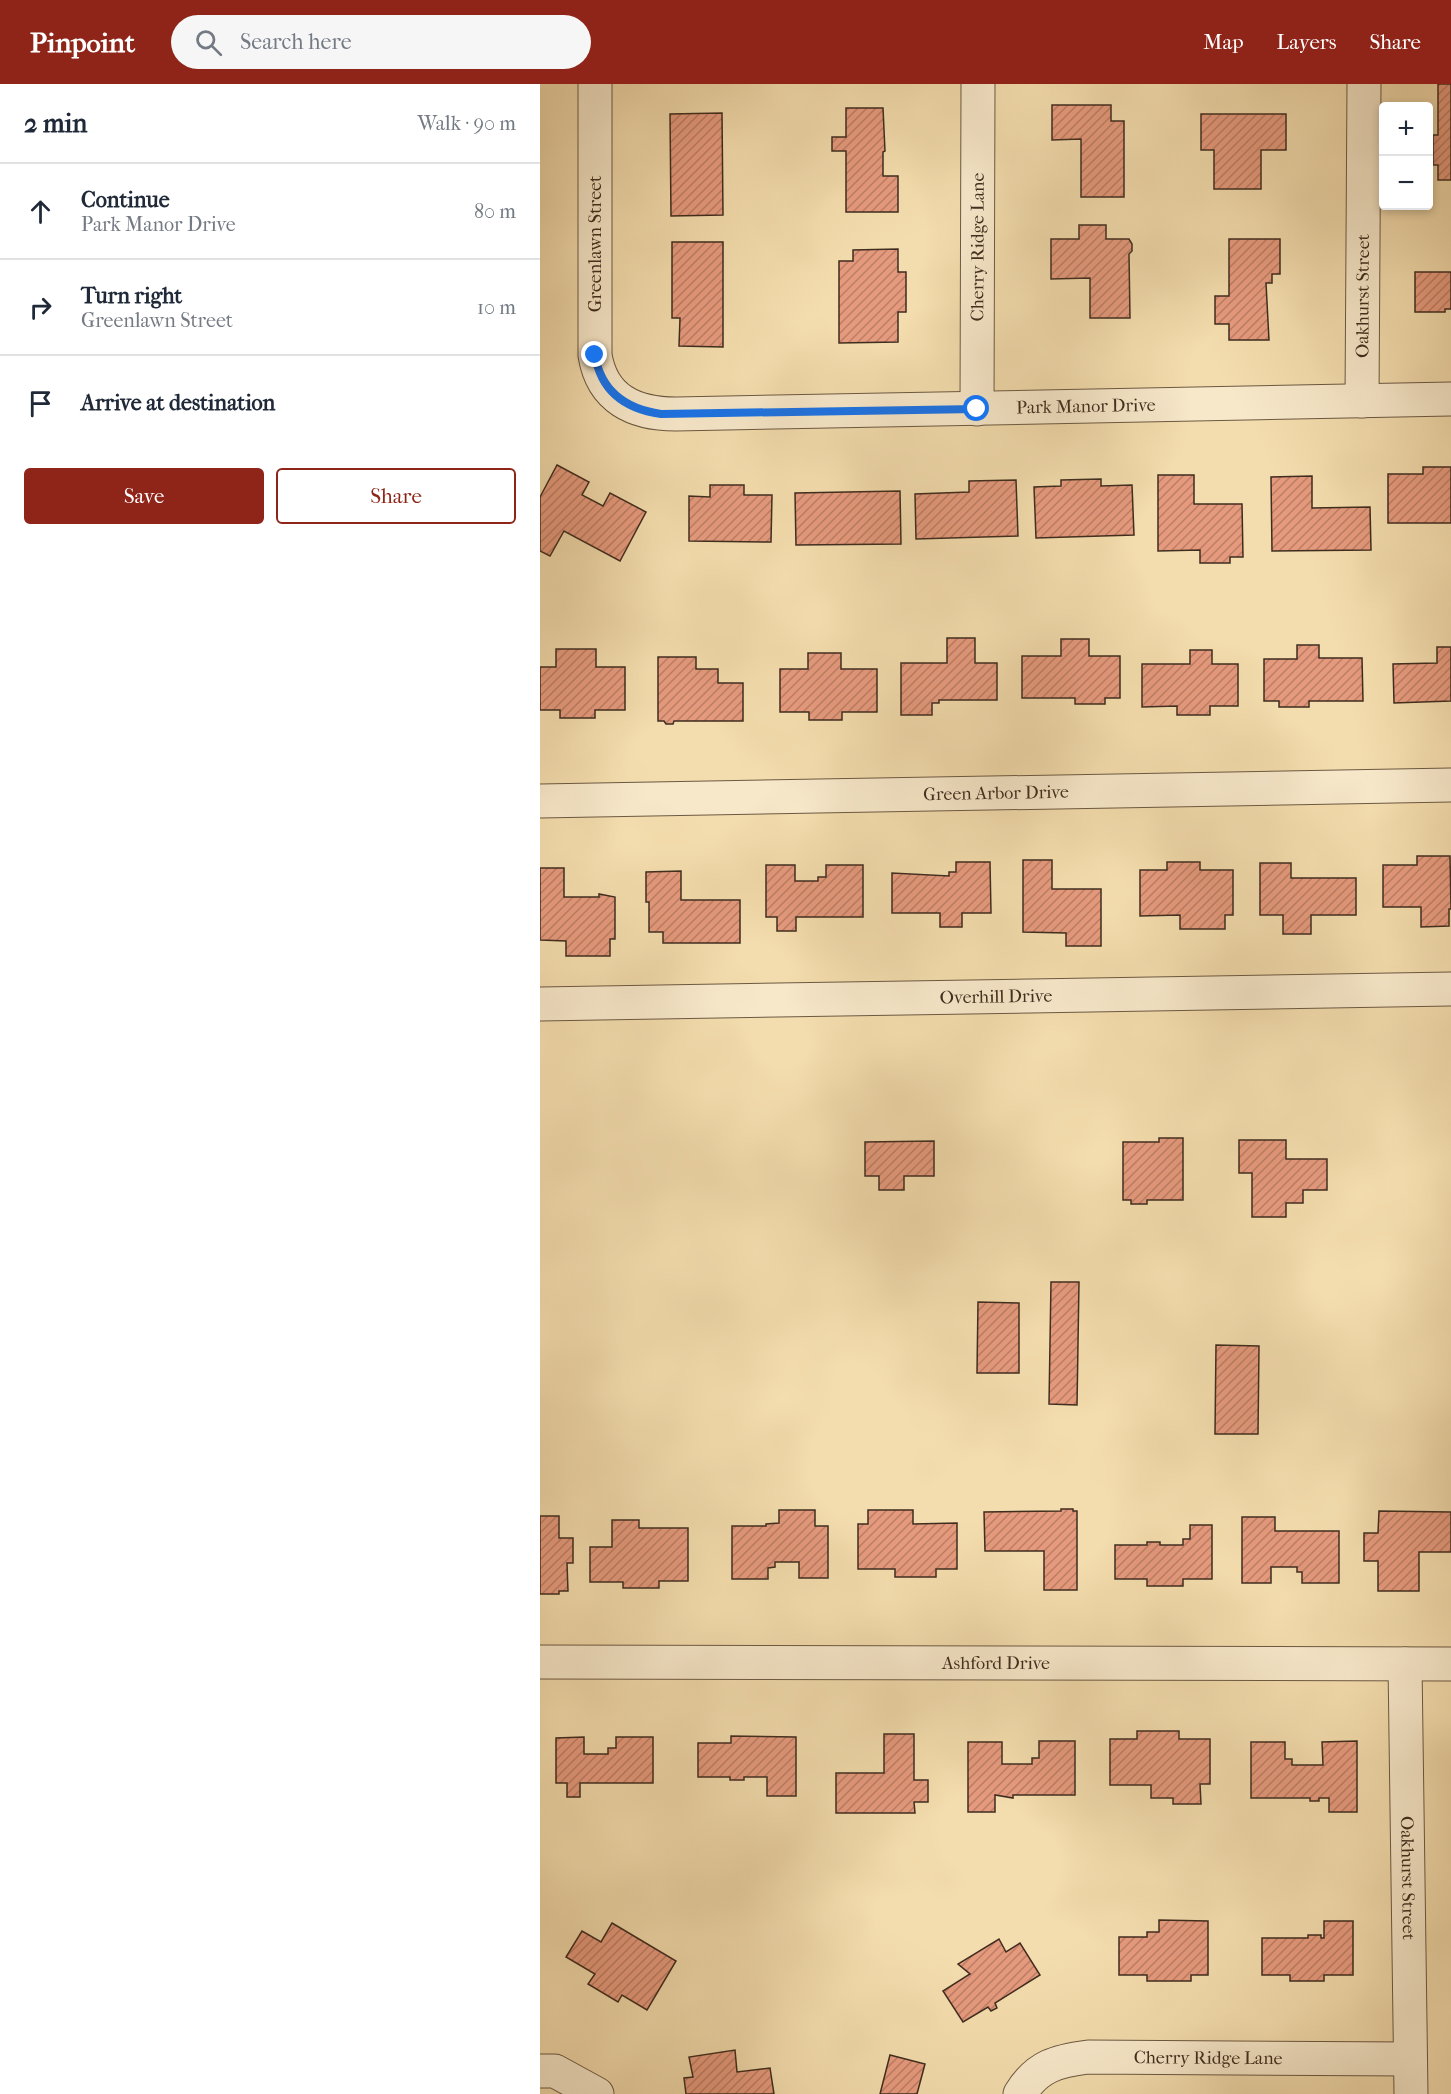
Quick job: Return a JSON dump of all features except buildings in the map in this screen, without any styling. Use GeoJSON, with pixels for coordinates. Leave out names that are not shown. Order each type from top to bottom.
{"type":"FeatureCollection","features":[{"type":"Feature","properties":{"kind":"street","name":"Greenlawn Street"},"geometry":{"type":"LineString","coordinates":[[595,84],[595,355],[601,376],[617,398]]}},
{"type":"Feature","properties":{"kind":"street","name":"Cherry Ridge Lane"},"geometry":{"type":"LineString","coordinates":[[977,409],[978,84]]}},
{"type":"Feature","properties":{"kind":"street","name":"Oakhurst Street"},"geometry":{"type":"LineString","coordinates":[[1362,401],[1364,84]]}},
{"type":"Feature","properties":{"kind":"street","name":"Park Manor Drive"},"geometry":{"type":"LineString","coordinates":[[617,398],[638,409],[661,414],[1451,399]]}},
{"type":"Feature","properties":{"kind":"street","name":"Green Arbor Drive"},"geometry":{"type":"LineString","coordinates":[[540,801],[1451,785]]}},
{"type":"Feature","properties":{"kind":"street","name":"Overhill Drive"},"geometry":{"type":"LineString","coordinates":[[540,1004],[1451,989]]}},
{"type":"Feature","properties":{"kind":"street","name":"Ashford Drive"},"geometry":{"type":"LineString","coordinates":[[540,1662],[1451,1664]]}},
{"type":"Feature","properties":{"kind":"street","name":"Oakhurst Street"},"geometry":{"type":"LineString","coordinates":[[1405,1664],[1411,2094]]}},
{"type":"Feature","properties":{"kind":"street","name":"Cherry Ridge Lane"},"geometry":{"type":"LineString","coordinates":[[1020,2094],[1029,2081],[1044,2068],[1062,2060],[1088,2057],[1410,2059]]}},
{"type":"Feature","properties":{"kind":"street"},"geometry":{"type":"LineString","coordinates":[[540,2071],[555,2071],[597,2094]]}},
{"type":"Feature","properties":{"kind":"route"},"geometry":{"type":"LineString","coordinates":[[595,355],[601,376],[617,398],[638,409],[661,414],[977,409]]}}]}
